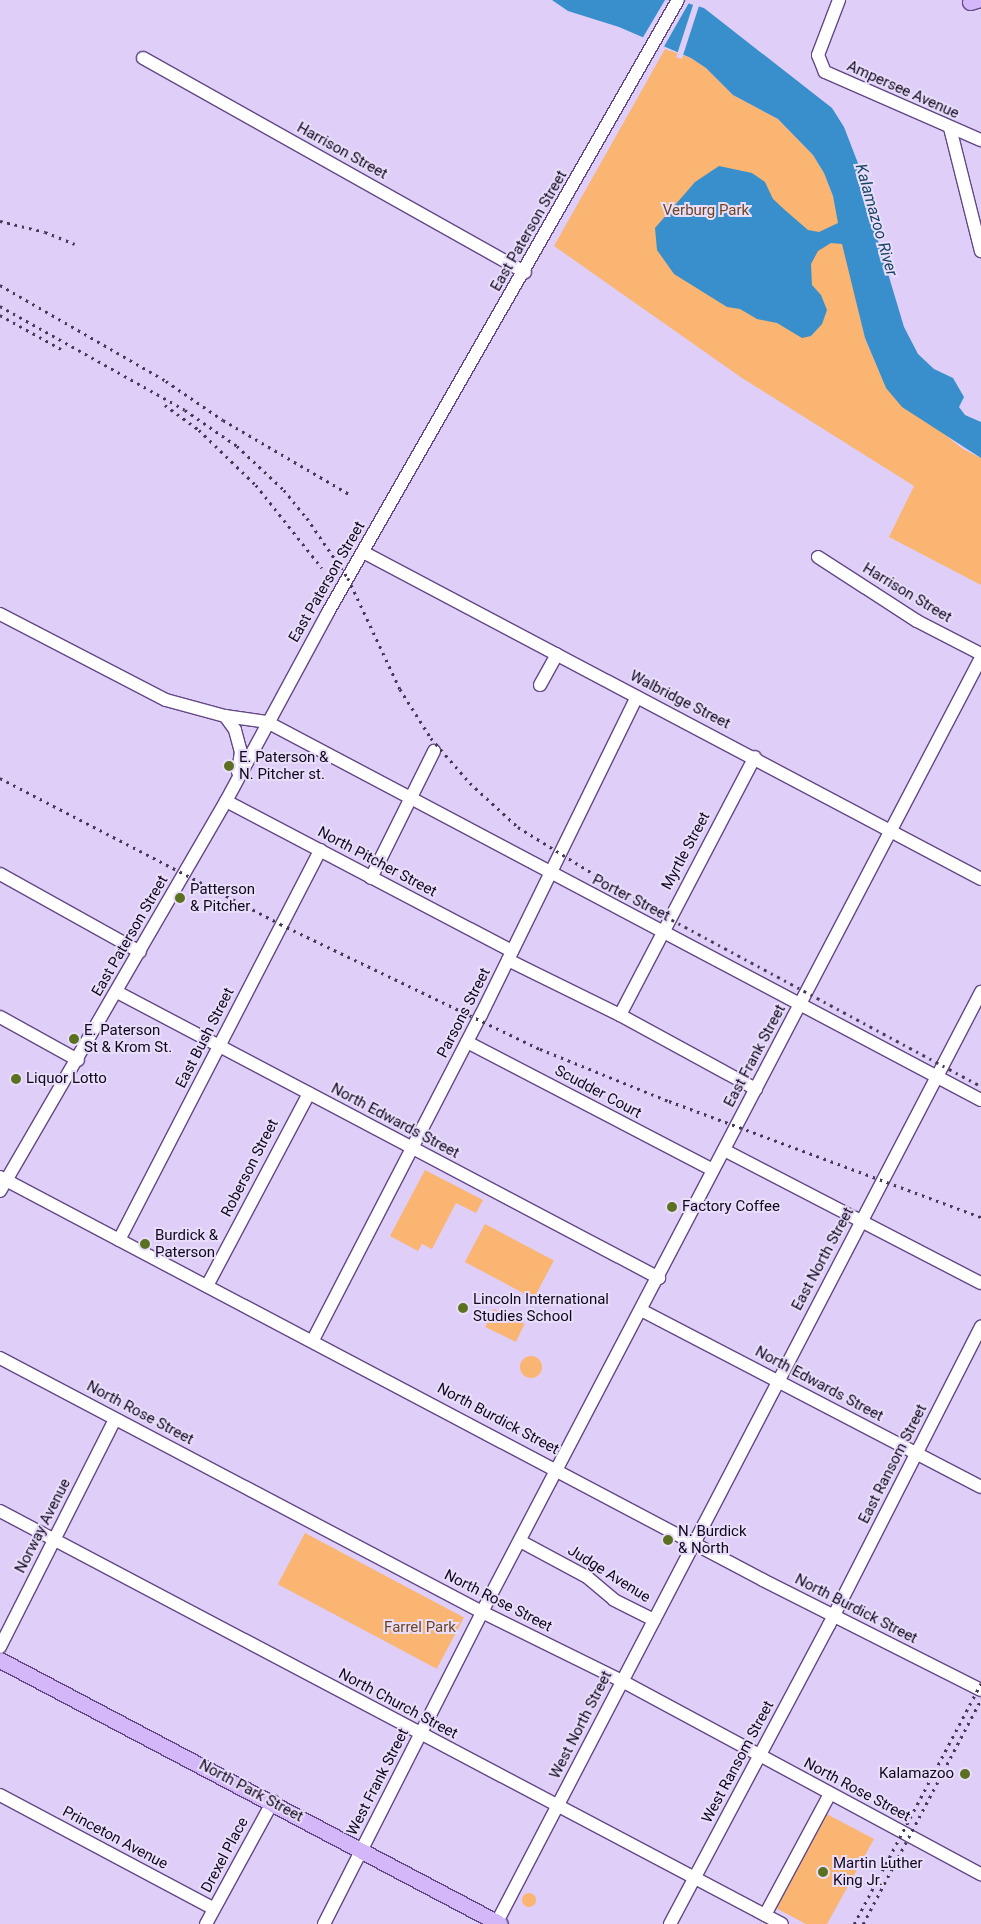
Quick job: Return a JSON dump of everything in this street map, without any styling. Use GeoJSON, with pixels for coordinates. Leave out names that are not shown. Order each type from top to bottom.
{"type":"FeatureCollection","features":[{"type":"Feature","properties":{"kind":"main road","name":"North Park Street"},"geometry":{"type":"LineString","coordinates":[[0,1660],[273,1801],[361,1851],[498,1923]]}},
{"type":"Feature","properties":{"kind":"street","name":"East Paterson Street"},"geometry":{"type":"LineString","coordinates":[[2,1183],[78,1060],[140,952],[363,552],[525,272],[678,0]]}},
{"type":"Feature","properties":{"kind":"street","name":"Ampersee Avenue"},"geometry":{"type":"LineString","coordinates":[[839,0],[820,49],[819,61],[825,72],[832,77],[981,140]]}},
{"type":"Feature","properties":{"kind":"street","name":"Harrison Street"},"geometry":{"type":"LineString","coordinates":[[143,58],[525,272]]}},
{"type":"Feature","properties":{"kind":"street"},"geometry":{"type":"LineString","coordinates":[[950,128],[981,251]]}},
{"type":"Feature","properties":{"kind":"street","name":"Walbridge Street"},"geometry":{"type":"LineString","coordinates":[[363,552],[637,697],[755,757],[981,878]]}},
{"type":"Feature","properties":{"kind":"street","name":"Harrison Street"},"geometry":{"type":"LineString","coordinates":[[818,557],[916,621],[981,654]]}},
{"type":"Feature","properties":{"kind":"street"},"geometry":{"type":"LineString","coordinates":[[0,614],[166,700],[225,716],[267,722]]}},
{"type":"Feature","properties":{"kind":"street"},"geometry":{"type":"LineString","coordinates":[[540,685],[557,654]]}},
{"type":"Feature","properties":{"kind":"street","name":"East Frank Street"},"geometry":{"type":"LineString","coordinates":[[558,1469],[981,658]]}},
{"type":"Feature","properties":{"kind":"street","name":"Parsons Street"},"geometry":{"type":"LineString","coordinates":[[313,1340],[467,1042],[637,697]]}},
{"type":"Feature","properties":{"kind":"street"},"geometry":{"type":"LineString","coordinates":[[225,716],[235,730],[241,752],[237,781]]}},
{"type":"Feature","properties":{"kind":"street","name":"Porter Street"},"geometry":{"type":"LineString","coordinates":[[267,722],[410,800],[981,1100]]}},
{"type":"Feature","properties":{"kind":"street"},"geometry":{"type":"LineString","coordinates":[[371,878],[434,751]]}},
{"type":"Feature","properties":{"kind":"street","name":"Myrtle Street"},"geometry":{"type":"LineString","coordinates":[[620,1015],[755,757]]}},
{"type":"Feature","properties":{"kind":"street","name":"North Pitcher Street"},"geometry":{"type":"LineString","coordinates":[[226,800],[756,1089]]}},
{"type":"Feature","properties":{"kind":"street","name":"East Bush Street"},"geometry":{"type":"LineString","coordinates":[[119,1240],[320,850]]}},
{"type":"Feature","properties":{"kind":"street"},"geometry":{"type":"LineString","coordinates":[[0,874],[140,952]]}},
{"type":"Feature","properties":{"kind":"street","name":"North Edwards Street"},"geometry":{"type":"LineString","coordinates":[[116,992],[659,1278]]}},
{"type":"Feature","properties":{"kind":"street","name":"East North Street"},"geometry":{"type":"LineString","coordinates":[[695,1542],[981,992]]}},
{"type":"Feature","properties":{"kind":"street"},"geometry":{"type":"LineString","coordinates":[[0,1017],[78,1060]]}},
{"type":"Feature","properties":{"kind":"street","name":"Scudder Court"},"geometry":{"type":"LineString","coordinates":[[467,1042],[714,1170]]}},
{"type":"Feature","properties":{"kind":"street","name":"Roberson Street"},"geometry":{"type":"LineString","coordinates":[[207,1286],[309,1093]]}},
{"type":"Feature","properties":{"kind":"street"},"geometry":{"type":"LineString","coordinates":[[724,1150],[981,1283]]}},
{"type":"Feature","properties":{"kind":"street","name":"North Burdick Street"},"geometry":{"type":"LineString","coordinates":[[2,1183],[119,1240],[313,1340],[834,1615],[981,1690]]}},
{"type":"Feature","properties":{"kind":"street","name":"North Edwards Street"},"geometry":{"type":"LineString","coordinates":[[641,1310],[981,1487]]}},
{"type":"Feature","properties":{"kind":"street","name":"East Ransom Street"},"geometry":{"type":"LineString","coordinates":[[834,1615],[981,1327]]}},
{"type":"Feature","properties":{"kind":"street","name":"North Rose Street"},"geometry":{"type":"LineString","coordinates":[[0,1358],[482,1612],[622,1681],[981,1874]]}},
{"type":"Feature","properties":{"kind":"street","name":"Norway Avenue"},"geometry":{"type":"LineString","coordinates":[[0,1647],[115,1419]]}},
{"type":"Feature","properties":{"kind":"street","name":"West Frank Street"},"geometry":{"type":"LineString","coordinates":[[324,1924],[482,1612],[558,1469]]}},
{"type":"Feature","properties":{"kind":"street","name":"North Church Street"},"geometry":{"type":"LineString","coordinates":[[0,1511],[420,1735],[558,1805],[782,1924]]}},
{"type":"Feature","properties":{"kind":"street","name":"Judge Avenue"},"geometry":{"type":"LineString","coordinates":[[520,1541],[587,1577],[614,1600],[654,1620]]}},
{"type":"Feature","properties":{"kind":"street","name":"West North Street"},"geometry":{"type":"LineString","coordinates":[[498,1923],[695,1542]]}},
{"type":"Feature","properties":{"kind":"street","name":"West Ransom Street"},"geometry":{"type":"LineString","coordinates":[[670,1924],[834,1615]]}},
{"type":"Feature","properties":{"kind":"street"},"geometry":{"type":"LineString","coordinates":[[765,1915],[830,1794]]}},
{"type":"Feature","properties":{"kind":"street","name":"Princeton Avenue"},"geometry":{"type":"LineString","coordinates":[[0,1796],[214,1909]]}},
{"type":"Feature","properties":{"kind":"street","name":"Drexel Place"},"geometry":{"type":"LineString","coordinates":[[206,1924],[273,1801]]}},
{"type":"Feature","properties":{"kind":"green space","name":"Verburg Park"},"geometry":{"type":"Polygon","coordinates":[[[665,49],[691,58],[706,68],[733,95],[778,119],[813,155],[824,173],[833,196],[865,338],[886,388],[963,449],[981,458],[981,585],[889,537],[914,486],[742,378],[554,246],[665,49]]]}},
{"type":"Feature","properties":{"kind":"green space"},"geometry":{"type":"Polygon","coordinates":[[[425,1170],[483,1200],[476,1213],[456,1203],[432,1249],[422,1244],[418,1251],[390,1236],[425,1170]]]}},
{"type":"Feature","properties":{"kind":"green space"},"geometry":{"type":"Polygon","coordinates":[[[485,1224],[554,1261],[534,1299],[465,1262],[485,1224]]]}},
{"type":"Feature","properties":{"kind":"green space"},"geometry":{"type":"Polygon","coordinates":[[[494,1309],[525,1324],[516,1342],[485,1327],[494,1309]]]}},
{"type":"Feature","properties":{"kind":"green space"},"geometry":{"type":"Polygon","coordinates":[[[531,1356],[539,1359],[542,1367],[539,1375],[531,1378],[523,1375],[520,1367],[523,1359],[531,1356]]]}},
{"type":"Feature","properties":{"kind":"green space","name":"Farrel Park"},"geometry":{"type":"Polygon","coordinates":[[[305,1533],[464,1618],[437,1669],[278,1584],[305,1533]]]}},
{"type":"Feature","properties":{"kind":"green space"},"geometry":{"type":"Polygon","coordinates":[[[821,1811],[874,1839],[827,1924],[806,1924],[770,1905],[821,1811]]]}},
{"type":"Feature","properties":{"kind":"green space"},"geometry":{"type":"Polygon","coordinates":[[[529,1893],[534,1895],[536,1900],[534,1905],[529,1907],[524,1905],[522,1900],[524,1895],[529,1893]]]}},
{"type":"Feature","properties":{"kind":"water","name":"Kalamazoo River"},"geometry":{"type":"Polygon","coordinates":[[[552,0],[677,0],[704,8],[832,108],[844,127],[876,210],[878,240],[904,327],[918,354],[934,369],[953,378],[964,397],[959,407],[965,415],[981,422],[981,458],[902,407],[886,388],[865,338],[842,244],[831,243],[818,251],[811,264],[812,285],[821,295],[827,310],[822,324],[811,336],[802,338],[777,323],[757,319],[740,309],[727,307],[674,274],[657,250],[655,228],[695,182],[719,166],[752,173],[765,182],[773,199],[786,211],[808,230],[819,232],[838,223],[833,196],[824,173],[813,155],[778,119],[733,95],[706,68],[691,58],[619,27],[568,11],[552,0]]]}},
{"type":"Feature","properties":{"kind":"pier"},"geometry":{"type":"Polygon","coordinates":[[[665,0],[690,1],[662,50],[642,39],[665,0]]]}},
{"type":"Feature","properties":{"kind":"pier"},"geometry":{"type":"Polygon","coordinates":[[[694,2],[700,4],[682,59],[676,57],[694,2]]]}},
{"type":"Feature","properties":{"kind":"railway"},"geometry":{"type":"LineString","coordinates":[[0,221],[45,232],[75,244]]}},
{"type":"Feature","properties":{"kind":"railway"},"geometry":{"type":"LineString","coordinates":[[0,285],[166,381],[223,420],[351,495]]}},
{"type":"Feature","properties":{"kind":"railway"},"geometry":{"type":"LineString","coordinates":[[0,306],[185,410],[237,446],[284,490],[307,518],[348,578],[400,689],[431,738],[470,783],[518,827],[639,902],[981,1086]]}},
{"type":"Feature","properties":{"kind":"railway"},"geometry":{"type":"LineString","coordinates":[[0,315],[61,349]]}},
{"type":"Feature","properties":{"kind":"railway"},"geometry":{"type":"LineString","coordinates":[[165,405],[199,430],[256,485],[322,568]]}},
{"type":"Feature","properties":{"kind":"railway"},"geometry":{"type":"LineString","coordinates":[[0,778],[280,924],[540,1049],[669,1101],[981,1217]]}},
{"type":"Feature","properties":{"kind":"railway"},"geometry":{"type":"LineString","coordinates":[[854,1924],[981,1683]]}},
{"type":"Feature","properties":{"kind":"railway"},"geometry":{"type":"LineString","coordinates":[[863,1924],[981,1699]]}},
{"type":"Feature","properties":{"kind":"place","name":"E. Paterson & N. Pitcher st."},"geometry":{"type":"Point","coordinates":[229,766]}},
{"type":"Feature","properties":{"kind":"place","name":"Patterson & Pitcher"},"geometry":{"type":"Point","coordinates":[180,898]}},
{"type":"Feature","properties":{"kind":"place","name":"E. Paterson St & Krom St."},"geometry":{"type":"Point","coordinates":[74,1039]}},
{"type":"Feature","properties":{"kind":"place","name":"Liquor Lotto"},"geometry":{"type":"Point","coordinates":[16,1079]}},
{"type":"Feature","properties":{"kind":"place","name":"Factory Coffee"},"geometry":{"type":"Point","coordinates":[672,1207]}},
{"type":"Feature","properties":{"kind":"place","name":"Burdick & Paterson"},"geometry":{"type":"Point","coordinates":[145,1244]}},
{"type":"Feature","properties":{"kind":"place","name":"Lincoln International Studies School"},"geometry":{"type":"Point","coordinates":[463,1308]}},
{"type":"Feature","properties":{"kind":"place","name":"N. Burdick & North"},"geometry":{"type":"Point","coordinates":[668,1540]}},
{"type":"Feature","properties":{"kind":"place","name":"Kalamazoo"},"geometry":{"type":"Point","coordinates":[965,1774]}},
{"type":"Feature","properties":{"kind":"place","name":"Martin Luther King Jr."},"geometry":{"type":"Point","coordinates":[823,1872]}}]}
